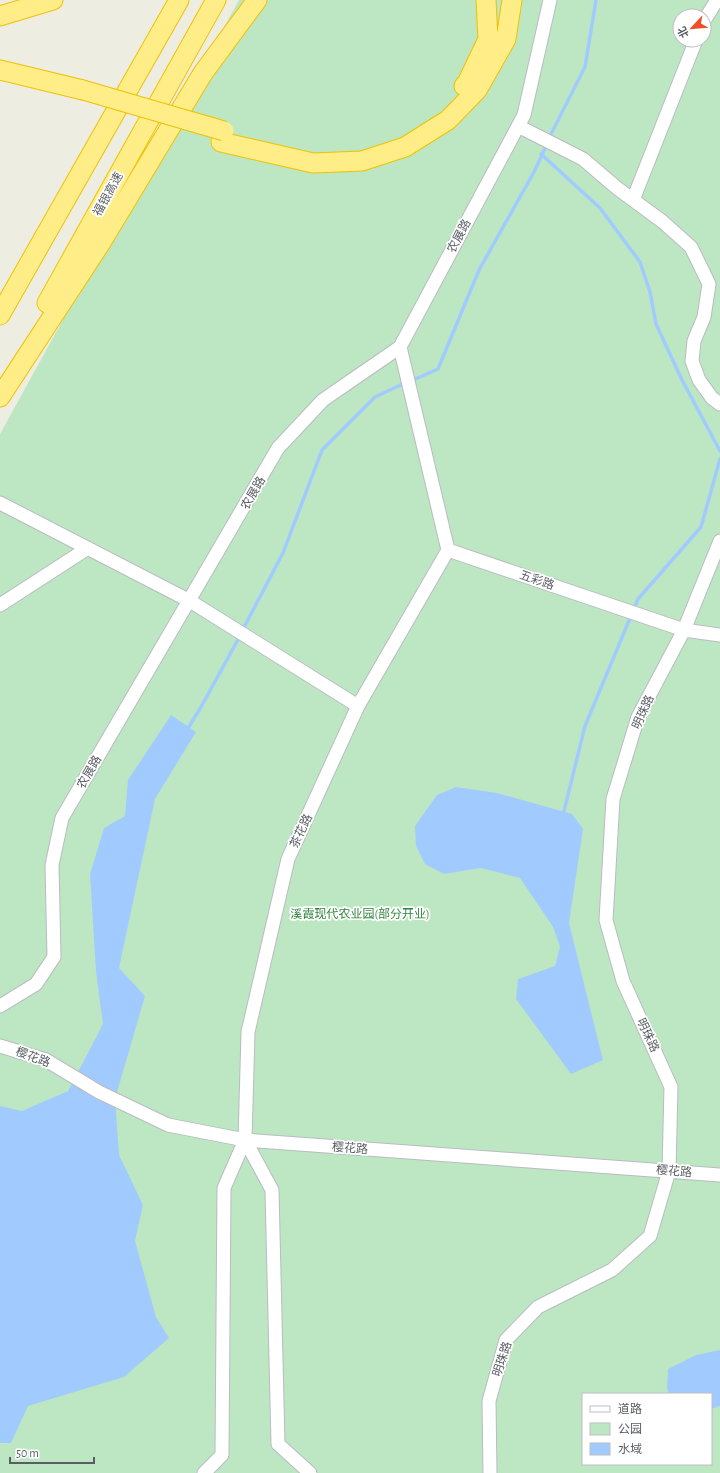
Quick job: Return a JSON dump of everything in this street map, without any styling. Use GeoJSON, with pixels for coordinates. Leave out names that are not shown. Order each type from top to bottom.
{"type":"FeatureCollection","features":[{"type":"Feature","properties":{"kind":"highway"},"geometry":{"type":"LineString","coordinates":[[0,16],[53,0]]}},
{"type":"Feature","properties":{"kind":"highway"},"geometry":{"type":"LineString","coordinates":[[0,315],[179,0]]}},
{"type":"Feature","properties":{"kind":"highway","name":"福银高速"},"geometry":{"type":"LineString","coordinates":[[0,388],[216,0]]}},
{"type":"Feature","properties":{"kind":"highway"},"geometry":{"type":"LineString","coordinates":[[0,397],[100,244],[203,73],[257,0]]}},
{"type":"Feature","properties":{"kind":"highway"},"geometry":{"type":"LineString","coordinates":[[222,136],[314,151],[360,149],[400,136],[441,111],[467,83],[488,39],[486,0]]}},
{"type":"Feature","properties":{"kind":"highway"},"geometry":{"type":"LineString","coordinates":[[0,70],[82,96],[313,163],[362,161],[405,147],[448,120],[477,90],[506,39],[512,0]]}},
{"type":"Feature","properties":{"kind":"highway"},"geometry":{"type":"LineString","coordinates":[[0,84],[82,96]]}},
{"type":"Feature","properties":{"kind":"street","name":"农展路"},"geometry":{"type":"LineString","coordinates":[[0,1006],[36,984],[54,957],[52,865],[62,818],[278,448],[323,400],[400,347],[524,115],[550,0]]}},
{"type":"Feature","properties":{"kind":"street"},"geometry":{"type":"LineString","coordinates":[[633,200],[693,48]]}},
{"type":"Feature","properties":{"kind":"street"},"geometry":{"type":"LineString","coordinates":[[518,126],[583,159],[633,200],[663,222],[691,247],[709,284],[704,317],[694,341],[692,361],[699,380],[712,398],[720,404]]}},
{"type":"Feature","properties":{"kind":"street"},"geometry":{"type":"LineString","coordinates":[[400,347],[448,550]]}},
{"type":"Feature","properties":{"kind":"street"},"geometry":{"type":"LineString","coordinates":[[0,503],[190,601],[358,706]]}},
{"type":"Feature","properties":{"kind":"street","name":"明珠路"},"geometry":{"type":"LineString","coordinates":[[490,1473],[489,1401],[506,1340],[538,1307],[612,1270],[650,1236],[669,1171],[672,1087],[623,981],[606,920],[612,799],[638,717],[684,630],[720,541]]}},
{"type":"Feature","properties":{"kind":"street"},"geometry":{"type":"LineString","coordinates":[[0,605],[88,548]]}},
{"type":"Feature","properties":{"kind":"street","name":"五彩路"},"geometry":{"type":"LineString","coordinates":[[448,550],[684,630]]}},
{"type":"Feature","properties":{"kind":"street","name":"茶花路"},"geometry":{"type":"LineString","coordinates":[[245,1140],[248,1032],[288,859],[358,706],[448,550]]}},
{"type":"Feature","properties":{"kind":"street"},"geometry":{"type":"LineString","coordinates":[[684,630],[720,635]]}},
{"type":"Feature","properties":{"kind":"street","name":"樱花路"},"geometry":{"type":"LineString","coordinates":[[0,1046],[46,1060],[99,1092],[168,1125],[245,1140],[720,1175]]}},
{"type":"Feature","properties":{"kind":"street"},"geometry":{"type":"LineString","coordinates":[[204,1473],[222,1455],[224,1188],[245,1140]]}},
{"type":"Feature","properties":{"kind":"street"},"geometry":{"type":"LineString","coordinates":[[245,1140],[272,1190],[278,1444],[310,1473]]}},
{"type":"Feature","properties":{"kind":"green space","name":"溪霞现代农业园(部分开业)"},"geometry":{"type":"Polygon","coordinates":[[[239,0],[720,0],[720,1473],[0,1473],[0,434],[239,0]]]}},
{"type":"Feature","properties":{"kind":"water"},"geometry":{"type":"Polygon","coordinates":[[[171,715],[196,732],[155,799],[119,968],[145,996],[115,1099],[119,1155],[143,1205],[135,1241],[156,1317],[169,1338],[124,1377],[28,1406],[11,1443],[0,1443],[0,1106],[22,1111],[68,1091],[103,1024],[96,972],[90,874],[104,828],[125,816],[128,780],[171,715]]]}},
{"type":"Feature","properties":{"kind":"water"},"geometry":{"type":"Polygon","coordinates":[[[456,787],[497,793],[572,814],[583,829],[569,923],[603,1060],[571,1074],[516,999],[518,979],[555,966],[560,947],[553,927],[520,878],[481,868],[444,874],[425,864],[416,846],[415,826],[437,795],[456,787]]]}},
{"type":"Feature","properties":{"kind":"water"},"geometry":{"type":"Polygon","coordinates":[[[720,1350],[720,1406],[712,1409],[712,1393],[669,1393],[667,1388],[668,1369],[696,1355],[720,1350]]]}},
{"type":"Feature","properties":{"kind":"waterway"},"geometry":{"type":"LineString","coordinates":[[549,138],[585,67],[596,0]]}},
{"type":"Feature","properties":{"kind":"waterway"},"geometry":{"type":"LineString","coordinates":[[411,381],[438,369],[479,270],[534,172],[547,144]]}},
{"type":"Feature","properties":{"kind":"waterway"},"geometry":{"type":"LineString","coordinates":[[541,154],[600,208],[640,262],[650,292],[656,324],[682,380],[720,451]]}},
{"type":"Feature","properties":{"kind":"waterway"},"geometry":{"type":"LineString","coordinates":[[242,631],[283,553],[322,450],[375,397],[405,383]]}},
{"type":"Feature","properties":{"kind":"waterway"},"geometry":{"type":"LineString","coordinates":[[563,815],[585,726],[638,599],[701,527],[720,459]]}},
{"type":"Feature","properties":{"kind":"waterway"},"geometry":{"type":"LineString","coordinates":[[187,730],[240,636]]}}]}
